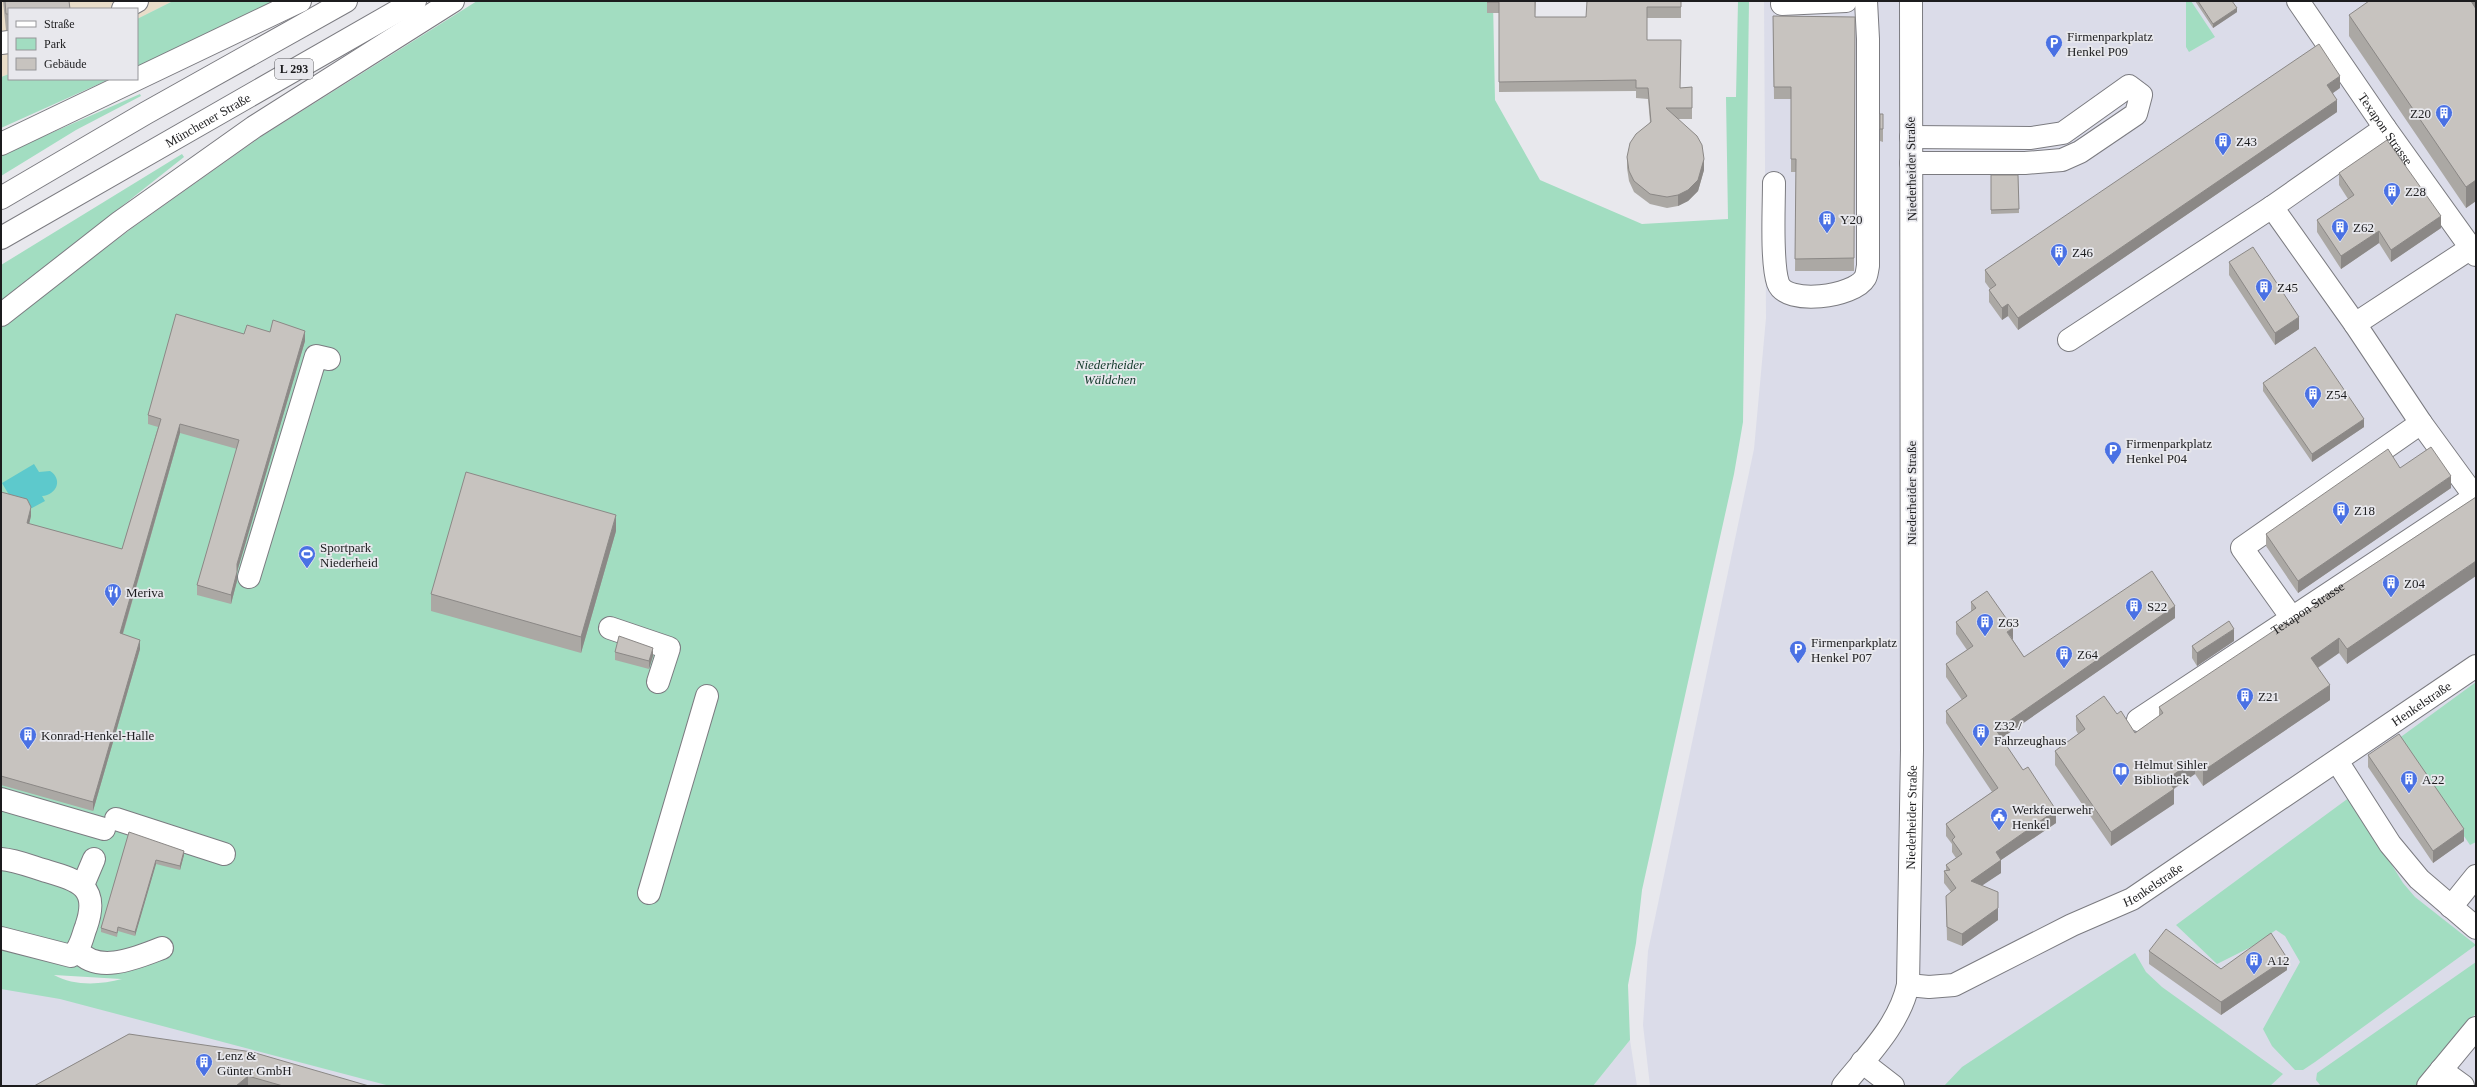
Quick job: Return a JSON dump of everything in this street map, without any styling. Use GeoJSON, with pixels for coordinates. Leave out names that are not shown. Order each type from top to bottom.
{"type":"FeatureCollection","features":[{"type":"Feature","properties":{"kind":"main road"},"geometry":{"type":"LineString","coordinates":[[124,8],[137,1]]}},
{"type":"Feature","properties":{"kind":"main road"},"geometry":{"type":"LineString","coordinates":[[138,78],[300,1]]}},
{"type":"Feature","properties":{"kind":"main road","name":"L 293"},"geometry":{"type":"LineString","coordinates":[[1,198],[146,113],[346,1]]}},
{"type":"Feature","properties":{"kind":"main road","name":"Münchener Straße"},"geometry":{"type":"LineString","coordinates":[[1,238],[415,1]]}},
{"type":"Feature","properties":{"kind":"main road"},"geometry":{"type":"LineString","coordinates":[[1,315],[120,222],[254,127],[453,1]]}},
{"type":"Feature","properties":{"kind":"main road"},"geometry":{"type":"LineString","coordinates":[[1782,4],[1846,1]]}},
{"type":"Feature","properties":{"kind":"main road"},"geometry":{"type":"LineString","coordinates":[[1774,182],[1775,257],[1778,284],[1783,290],[1793,295],[1835,296],[1854,289],[1865,278],[1868,266],[1868,39],[1866,1]]}},
{"type":"Feature","properties":{"kind":"main road","name":"Niederheider Straße"},"geometry":{"type":"LineString","coordinates":[[1908,985],[1912,750],[1911,1]]}},
{"type":"Feature","properties":{"kind":"main road","name":"Texapon Strasse"},"geometry":{"type":"LineString","coordinates":[[2298,1],[2385,128],[2474,251]]}},
{"type":"Feature","properties":{"kind":"main road"},"geometry":{"type":"LineString","coordinates":[[1,144],[135,80]]}},
{"type":"Feature","properties":{"kind":"main road"},"geometry":{"type":"LineString","coordinates":[[1911,136],[2031,138],[2063,133],[2130,86],[2141,96],[2136,114],[2080,152],[2062,160],[2025,163],[1911,164]]}},
{"type":"Feature","properties":{"kind":"main road"},"geometry":{"type":"LineString","coordinates":[[2069,340],[2272,207],[2385,128]]}},
{"type":"Feature","properties":{"kind":"main road"},"geometry":{"type":"LineString","coordinates":[[2272,207],[2355,324],[2421,422],[2475,496]]}},
{"type":"Feature","properties":{"kind":"main road"},"geometry":{"type":"LineString","coordinates":[[2355,324],[2474,251]]}},
{"type":"Feature","properties":{"kind":"main road"},"geometry":{"type":"LineString","coordinates":[[249,577],[316,356],[329,359]]}},
{"type":"Feature","properties":{"kind":"main road"},"geometry":{"type":"LineString","coordinates":[[2292,618],[2242,548],[2421,422]]}},
{"type":"Feature","properties":{"kind":"main road","name":"Texapon Strasse"},"geometry":{"type":"LineString","coordinates":[[2138,720],[2475,496]]}},
{"type":"Feature","properties":{"kind":"main road"},"geometry":{"type":"LineString","coordinates":[[610,628],[669,648],[658,682]]}},
{"type":"Feature","properties":{"kind":"main road","name":"Henkelstraße"},"geometry":{"type":"LineString","coordinates":[[1908,985],[1929,987],[1954,985],[2072,925],[2132,899],[2476,666]]}},
{"type":"Feature","properties":{"kind":"main road"},"geometry":{"type":"LineString","coordinates":[[649,893],[707,696]]}},
{"type":"Feature","properties":{"kind":"main road"},"geometry":{"type":"LineString","coordinates":[[2337,761],[2390,844],[2419,879],[2476,928]]}},
{"type":"Feature","properties":{"kind":"main road"},"geometry":{"type":"LineString","coordinates":[[1,799],[110,824],[224,854]]}},
{"type":"Feature","properties":{"kind":"main road"},"geometry":{"type":"LineString","coordinates":[[1,859],[72,879],[83,885],[90,899],[91,914],[78,951],[68,956],[1,938]]}},
{"type":"Feature","properties":{"kind":"main road"},"geometry":{"type":"LineString","coordinates":[[83,885],[94,859]]}},
{"type":"Feature","properties":{"kind":"main road"},"geometry":{"type":"LineString","coordinates":[[2451,907],[2476,876]]}},
{"type":"Feature","properties":{"kind":"main road"},"geometry":{"type":"LineString","coordinates":[[78,951],[85,959],[102,963],[131,959],[162,948]]}},
{"type":"Feature","properties":{"kind":"main road"},"geometry":{"type":"LineString","coordinates":[[1843,1086],[1900,1012],[1908,985]]}},
{"type":"Feature","properties":{"kind":"main road"},"geometry":{"type":"LineString","coordinates":[[2428,1086],[2476,1028]]}},
{"type":"Feature","properties":{"kind":"main road"},"geometry":{"type":"LineString","coordinates":[[1862,1062],[1893,1086]]}},
{"type":"Feature","properties":{"kind":"main road"},"geometry":{"type":"LineString","coordinates":[[2441,1070],[2463,1086]]}},
{"type":"Feature","properties":{"kind":"shaded area"},"geometry":{"type":"Polygon","coordinates":[[[1,1],[173,1],[138,18],[138,8],[8,8],[8,74],[1,77],[1,1]]]}},
{"type":"Feature","properties":{"kind":"shaded area"},"geometry":{"type":"Polygon","coordinates":[[[1764,1],[2476,1],[2476,1086],[1650,1086],[1643,1025],[1648,951],[1754,449],[1766,318],[1764,1]]]}},
{"type":"Feature","properties":{"kind":"shaded area"},"geometry":{"type":"Polygon","coordinates":[[[1,986],[124,1009],[412,1086],[1,1086],[1,986]]]}},
{"type":"Feature","properties":{"kind":"shaded area"},"geometry":{"type":"Polygon","coordinates":[[[1630,1040],[1637,1086],[1593,1086],[1630,1040]]]}},
{"type":"Feature","properties":{"kind":"green space"},"geometry":{"type":"Polygon","coordinates":[[[173,1],[276,1],[138,67],[138,18],[173,1]]]}},
{"type":"Feature","properties":{"kind":"green space","name":"Niederheider Wäldchen"},"geometry":{"type":"Polygon","coordinates":[[[477,1],[1493,1],[1495,100],[1540,180],[1642,224],[1728,219],[1726,97],[1736,97],[1738,1],[1749,1],[1743,422],[1734,474],[1642,890],[1636,943],[1628,985],[1630,1040],[1593,1086],[390,1086],[60,999],[1,989],[1,328],[132,228],[259,138],[477,1]],[[54,975],[61,979],[78,983],[96,983],[122,979],[54,975]]]}},
{"type":"Feature","properties":{"kind":"green space"},"geometry":{"type":"Polygon","coordinates":[[[2186,1],[2191,1],[2215,37],[2189,52],[2186,47],[2186,1]]]}},
{"type":"Feature","properties":{"kind":"green space"},"geometry":{"type":"Polygon","coordinates":[[[8,74],[8,80],[108,80],[1,128],[1,77],[8,74]]]}},
{"type":"Feature","properties":{"kind":"green space"},"geometry":{"type":"Polygon","coordinates":[[[140,94],[141,96],[76,130],[1,176],[1,155],[140,94]]]}},
{"type":"Feature","properties":{"kind":"green space"},"geometry":{"type":"Polygon","coordinates":[[[182,154],[184,157],[1,302],[1,265],[182,154]]]}},
{"type":"Feature","properties":{"kind":"green space"},"geometry":{"type":"Polygon","coordinates":[[[2476,682],[2476,842],[2470,845],[2398,739],[2476,682]]]}},
{"type":"Feature","properties":{"kind":"green space"},"geometry":{"type":"Polygon","coordinates":[[[2350,797],[2403,883],[2415,897],[2476,945],[2315,1062],[2303,1070],[2295,1070],[2272,1046],[2263,1029],[2300,962],[2285,936],[2276,930],[2253,946],[2217,964],[2176,925],[2350,797]]]}},
{"type":"Feature","properties":{"kind":"green space"},"geometry":{"type":"Polygon","coordinates":[[[2135,953],[2146,972],[2162,987],[2283,1074],[2270,1086],[1944,1086],[1962,1067],[2135,953]]]}},
{"type":"Feature","properties":{"kind":"green space"},"geometry":{"type":"Polygon","coordinates":[[[2476,962],[2476,1013],[2416,1086],[2321,1086],[2316,1080],[2317,1073],[2476,962]]]}},
{"type":"Feature","properties":{"kind":"water"},"geometry":{"type":"Polygon","coordinates":[[[34,464],[39,472],[50,471],[54,474],[57,482],[55,490],[42,496],[45,501],[32,508],[15,505],[2,483],[34,464]]]}},
{"type":"Feature","properties":{"kind":"building"},"geometry":{"type":"Polygon","coordinates":[[[5,1],[69,1],[70,8],[8,8],[8,14],[6,14],[5,1]]]}},
{"type":"Feature","properties":{"kind":"building"},"geometry":{"type":"Polygon","coordinates":[[[1487,1],[1535,1],[1535,17],[1586,17],[1587,1],[1681,1],[1681,7],[1647,7],[1647,40],[1681,40],[1680,88],[1692,87],[1692,108],[1666,108],[1697,136],[1702,145],[1704,159],[1698,180],[1688,190],[1678,195],[1667,197],[1650,194],[1634,181],[1629,171],[1627,157],[1630,143],[1636,134],[1651,122],[1648,88],[1636,88],[1636,80],[1499,82],[1499,2],[1487,1]]]}},
{"type":"Feature","properties":{"kind":"building"},"geometry":{"type":"Polygon","coordinates":[[[2198,1],[2232,1],[2237,8],[2213,24],[2198,1]]]}},
{"type":"Feature","properties":{"kind":"building","name":"Z20"},"geometry":{"type":"Polygon","coordinates":[[[2369,1],[2471,1],[2476,9],[2476,180],[2466,187],[2349,15],[2369,1]]]}},
{"type":"Feature","properties":{"kind":"building"},"geometry":{"type":"Polygon","coordinates":[[[1773,16],[1855,17],[1854,258],[1795,259],[1796,159],[1791,159],[1791,87],[1774,87],[1773,16]]]}},
{"type":"Feature","properties":{"kind":"building"},"geometry":{"type":"Polygon","coordinates":[[[2319,44],[2340,76],[2327,85],[2337,100],[2018,318],[2008,304],[2002,308],[1989,290],[1996,285],[1985,270],[2319,44]]]}},
{"type":"Feature","properties":{"kind":"building"},"geometry":{"type":"Polygon","coordinates":[[[1880,114],[1883,114],[1883,129],[1880,129],[1880,114]]]}},
{"type":"Feature","properties":{"kind":"building","name":"Z28"},"geometry":{"type":"Polygon","coordinates":[[[2387,140],[2441,216],[2391,250],[2379,231],[2341,256],[2317,220],[2354,195],[2339,173],[2387,140]]]}},
{"type":"Feature","properties":{"kind":"building"},"geometry":{"type":"Polygon","coordinates":[[[1991,175],[2018,175],[2019,209],[1991,210],[1991,175]]]}},
{"type":"Feature","properties":{"kind":"building","name":"Z45"},"geometry":{"type":"Polygon","coordinates":[[[2253,247],[2299,317],[2275,333],[2229,262],[2253,247]]]}},
{"type":"Feature","properties":{"kind":"building"},"geometry":{"type":"Polygon","coordinates":[[[176,314],[244,334],[247,325],[270,332],[273,320],[305,331],[237,564],[237,572],[231,595],[197,585],[239,440],[180,424],[120,633],[140,640],[93,802],[1,776],[1,492],[27,499],[31,507],[27,523],[122,549],[161,419],[148,415],[176,314]]]}},
{"type":"Feature","properties":{"kind":"building","name":"Z54"},"geometry":{"type":"Polygon","coordinates":[[[2315,347],[2364,419],[2312,454],[2263,383],[2315,347]]]}},
{"type":"Feature","properties":{"kind":"building","name":"Z18"},"geometry":{"type":"Polygon","coordinates":[[[2431,447],[2451,476],[2298,581],[2266,534],[2388,449],[2400,468],[2431,447]]]}},
{"type":"Feature","properties":{"kind":"building"},"geometry":{"type":"Polygon","coordinates":[[[466,472],[616,515],[581,637],[431,594],[466,472]]]}},
{"type":"Feature","properties":{"kind":"building"},"geometry":{"type":"Polygon","coordinates":[[[2476,497],[2476,561],[2347,649],[2339,638],[2311,658],[2330,685],[2203,771],[2195,760],[2167,779],[2174,789],[2111,832],[2055,751],[2085,729],[2076,716],[2104,696],[2117,714],[2121,711],[2135,733],[2163,713],[2159,707],[2287,622],[2288,624],[2316,605],[2315,603],[2476,497]]]}},
{"type":"Feature","properties":{"kind":"building"},"geometry":{"type":"Polygon","coordinates":[[[2152,571],[2175,606],[1996,730],[2023,770],[2028,767],[2056,810],[1996,852],[2001,860],[1971,881],[1998,892],[1998,908],[1962,934],[1947,927],[1946,896],[1956,888],[1944,871],[1950,870],[1946,865],[1962,854],[1952,840],[1955,837],[1946,824],[1998,788],[1946,711],[1967,696],[1946,664],[1973,646],[1956,622],[1976,608],[1971,602],[1987,591],[2013,628],[2007,632],[2024,657],[2152,571]]]}},
{"type":"Feature","properties":{"kind":"building"},"geometry":{"type":"Polygon","coordinates":[[[2229,621],[2234,629],[2197,653],[2192,646],[2229,621]]]}},
{"type":"Feature","properties":{"kind":"building"},"geometry":{"type":"Polygon","coordinates":[[[619,636],[653,648],[649,661],[615,652],[619,636]]]}},
{"type":"Feature","properties":{"kind":"building","name":"A22"},"geometry":{"type":"Polygon","coordinates":[[[2399,734],[2464,829],[2433,851],[2368,755],[2399,734]]]}},
{"type":"Feature","properties":{"kind":"building"},"geometry":{"type":"Polygon","coordinates":[[[129,832],[184,851],[180,866],[156,860],[135,932],[118,927],[117,933],[101,928],[129,832]]]}},
{"type":"Feature","properties":{"kind":"building"},"geometry":{"type":"Polygon","coordinates":[[[2166,929],[2221,969],[2271,933],[2287,958],[2221,1002],[2149,951],[2166,929]]]}},
{"type":"Feature","properties":{"kind":"building"},"geometry":{"type":"Polygon","coordinates":[[[129,1034],[252,1052],[369,1086],[283,1086],[248,1076],[236,1086],[34,1086],[129,1034]]]}},
{"type":"Feature","properties":{"kind":"place","name":"Firmenparkplatz Henkel P09"},"geometry":{"type":"Point","coordinates":[2054,58]}},
{"type":"Feature","properties":{"kind":"place","name":"Z20"},"geometry":{"type":"Point","coordinates":[2444,128]}},
{"type":"Feature","properties":{"kind":"place","name":"Z43"},"geometry":{"type":"Point","coordinates":[2223,156]}},
{"type":"Feature","properties":{"kind":"place","name":"Z28"},"geometry":{"type":"Point","coordinates":[2392,206]}},
{"type":"Feature","properties":{"kind":"place","name":"Y20"},"geometry":{"type":"Point","coordinates":[1827,234]}},
{"type":"Feature","properties":{"kind":"place","name":"Z62"},"geometry":{"type":"Point","coordinates":[2340,242]}},
{"type":"Feature","properties":{"kind":"place","name":"Z46"},"geometry":{"type":"Point","coordinates":[2059,267]}},
{"type":"Feature","properties":{"kind":"place","name":"Z45"},"geometry":{"type":"Point","coordinates":[2264,302]}},
{"type":"Feature","properties":{"kind":"place","name":"Z54"},"geometry":{"type":"Point","coordinates":[2313,409]}},
{"type":"Feature","properties":{"kind":"place","name":"Firmenparkplatz Henkel P04"},"geometry":{"type":"Point","coordinates":[2113,465]}},
{"type":"Feature","properties":{"kind":"place","name":"Z18"},"geometry":{"type":"Point","coordinates":[2341,525]}},
{"type":"Feature","properties":{"kind":"place","name":"Sportpark Niederheid"},"geometry":{"type":"Point","coordinates":[307,569]}},
{"type":"Feature","properties":{"kind":"place","name":"Z04"},"geometry":{"type":"Point","coordinates":[2391,598]}},
{"type":"Feature","properties":{"kind":"place","name":"Meriva"},"geometry":{"type":"Point","coordinates":[113,607]}},
{"type":"Feature","properties":{"kind":"place","name":"S22"},"geometry":{"type":"Point","coordinates":[2134,621]}},
{"type":"Feature","properties":{"kind":"place","name":"Z63"},"geometry":{"type":"Point","coordinates":[1985,637]}},
{"type":"Feature","properties":{"kind":"place","name":"Firmenparkplatz Henkel P07"},"geometry":{"type":"Point","coordinates":[1798,664]}},
{"type":"Feature","properties":{"kind":"place","name":"Z64"},"geometry":{"type":"Point","coordinates":[2064,669]}},
{"type":"Feature","properties":{"kind":"place","name":"Z21"},"geometry":{"type":"Point","coordinates":[2245,711]}},
{"type":"Feature","properties":{"kind":"place","name":"Z32 / Fahrzeughaus"},"geometry":{"type":"Point","coordinates":[1981,747]}},
{"type":"Feature","properties":{"kind":"place","name":"Konrad-Henkel-Halle"},"geometry":{"type":"Point","coordinates":[28,750]}},
{"type":"Feature","properties":{"kind":"place","name":"Helmut Sihler Bibliothek"},"geometry":{"type":"Point","coordinates":[2121,786]}},
{"type":"Feature","properties":{"kind":"place","name":"A22"},"geometry":{"type":"Point","coordinates":[2409,794]}},
{"type":"Feature","properties":{"kind":"place","name":"Werkfeuerwehr Henkel"},"geometry":{"type":"Point","coordinates":[1999,831]}},
{"type":"Feature","properties":{"kind":"place","name":"A12"},"geometry":{"type":"Point","coordinates":[2254,975]}},
{"type":"Feature","properties":{"kind":"place","name":"Lenz & Günter GmbH"},"geometry":{"type":"Point","coordinates":[204,1077]}}]}
